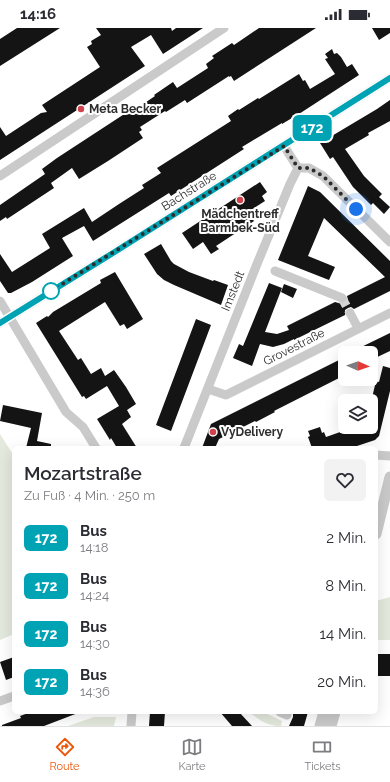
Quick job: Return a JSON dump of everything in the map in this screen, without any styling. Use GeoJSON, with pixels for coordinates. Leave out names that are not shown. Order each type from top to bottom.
{"type":"FeatureCollection","features":[{"type":"Feature","properties":{"kind":"street"},"geometry":{"type":"LineString","coordinates":[[0,176],[224,28]]}},
{"type":"Feature","properties":{"kind":"street","name":"Bachstraße"},"geometry":{"type":"LineString","coordinates":[[0,323],[390,78]]}},
{"type":"Feature","properties":{"kind":"street"},"geometry":{"type":"LineString","coordinates":[[284,146],[298,168],[309,168],[323,176],[390,242]]}},
{"type":"Feature","properties":{"kind":"street","name":"Imstedt"},"geometry":{"type":"LineString","coordinates":[[185,446],[260,256],[298,168]]}},
{"type":"Feature","properties":{"kind":"street"},"geometry":{"type":"LineString","coordinates":[[275,271],[342,298]]}},
{"type":"Feature","properties":{"kind":"street"},"geometry":{"type":"LineString","coordinates":[[0,301],[66,412],[83,427],[95,446]]}},
{"type":"Feature","properties":{"kind":"street"},"geometry":{"type":"LineString","coordinates":[[350,313],[358,328]]}},
{"type":"Feature","properties":{"kind":"street","name":"Grovestraße"},"geometry":{"type":"LineString","coordinates":[[208,389],[226,394],[390,313]]}},
{"type":"Feature","properties":{"kind":"street"},"geometry":{"type":"LineString","coordinates":[[378,455],[390,456]]}},
{"type":"Feature","properties":{"kind":"street"},"geometry":{"type":"LineString","coordinates":[[378,526],[390,477]]}},
{"type":"Feature","properties":{"kind":"street"},"geometry":{"type":"LineString","coordinates":[[0,701],[12,697]]}},
{"type":"Feature","properties":{"kind":"street"},"geometry":{"type":"LineString","coordinates":[[131,726],[132,714]]}},
{"type":"Feature","properties":{"kind":"street"},"geometry":{"type":"LineString","coordinates":[[320,726],[323,714]]}},
{"type":"Feature","properties":{"kind":"street"},"geometry":{"type":"LineString","coordinates":[[331,726],[334,714]]}},
{"type":"Feature","properties":{"kind":"shaded area"},"geometry":{"type":"Polygon","coordinates":[[[0,434],[12,453],[12,635],[0,640],[0,434]]]}},
{"type":"Feature","properties":{"kind":"shaded area"},"geometry":{"type":"Polygon","coordinates":[[[390,597],[390,640],[378,640],[378,600],[390,597]]]}},
{"type":"Feature","properties":{"kind":"shaded area"},"geometry":{"type":"Polygon","coordinates":[[[252,714],[267,714],[282,721],[281,726],[276,726],[260,720],[252,714]]]}},
{"type":"Feature","properties":{"kind":"shaded area"},"geometry":{"type":"Polygon","coordinates":[[[94,717],[116,717],[114,726],[68,726],[94,717]]]}},
{"type":"Feature","properties":{"kind":"building"},"geometry":{"type":"Polygon","coordinates":[[[17,28],[60,28],[0,66],[0,39],[17,28]]]}},
{"type":"Feature","properties":{"kind":"building"},"geometry":{"type":"Polygon","coordinates":[[[96,28],[171,28],[172,31],[176,28],[203,28],[163,54],[151,35],[131,47],[145,66],[0,160],[0,127],[6,136],[41,113],[47,112],[42,105],[100,67],[87,47],[92,44],[91,41],[101,35],[96,28]]]}},
{"type":"Feature","properties":{"kind":"building"},"geometry":{"type":"Polygon","coordinates":[[[259,28],[316,28],[234,81],[231,76],[229,76],[187,103],[185,100],[166,112],[165,111],[140,127],[142,130],[139,132],[143,138],[79,179],[72,168],[51,183],[54,188],[7,219],[6,217],[0,221],[0,205],[45,174],[42,169],[132,109],[133,111],[173,82],[177,88],[208,68],[206,64],[214,58],[212,56],[232,43],[234,45],[259,28]]]}},
{"type":"Feature","properties":{"kind":"building"},"geometry":{"type":"Polygon","coordinates":[[[372,28],[390,28],[390,33],[379,40],[372,28]]]}},
{"type":"Feature","properties":{"kind":"building"},"geometry":{"type":"Polygon","coordinates":[[[332,49],[334,54],[337,53],[341,57],[347,67],[352,64],[359,75],[302,112],[242,147],[244,149],[171,196],[169,193],[93,241],[84,226],[62,238],[73,256],[32,282],[11,293],[8,293],[0,281],[0,254],[12,272],[50,248],[42,234],[84,208],[92,222],[144,188],[142,185],[161,173],[157,168],[231,121],[228,116],[238,109],[239,110],[258,98],[259,99],[299,74],[303,81],[305,80],[310,89],[335,74],[325,59],[328,58],[325,54],[332,49]]]}},
{"type":"Feature","properties":{"kind":"building"},"geometry":{"type":"Polygon","coordinates":[[[390,100],[390,121],[368,133],[369,135],[345,149],[364,176],[382,194],[379,197],[390,207],[384,214],[373,203],[371,205],[353,187],[333,157],[330,159],[320,143],[390,100]]]}},
{"type":"Feature","properties":{"kind":"building"},"geometry":{"type":"Polygon","coordinates":[[[260,182],[267,192],[262,196],[265,201],[248,212],[254,221],[216,246],[219,249],[211,254],[203,242],[193,249],[182,233],[260,182]]]}},
{"type":"Feature","properties":{"kind":"building"},"geometry":{"type":"Polygon","coordinates":[[[308,186],[320,192],[390,261],[390,291],[354,309],[351,307],[348,308],[345,310],[345,315],[294,340],[273,347],[260,344],[252,366],[233,358],[239,344],[243,346],[269,283],[282,288],[265,332],[277,334],[289,330],[287,326],[335,302],[342,304],[345,303],[348,300],[347,296],[385,277],[324,218],[308,256],[335,267],[329,280],[278,260],[308,186]]]}},
{"type":"Feature","properties":{"kind":"building"},"geometry":{"type":"Polygon","coordinates":[[[161,244],[174,264],[189,272],[228,285],[221,305],[174,285],[164,280],[157,274],[144,254],[161,244]]]}},
{"type":"Feature","properties":{"kind":"building"},"geometry":{"type":"Polygon","coordinates":[[[115,272],[143,319],[127,329],[124,324],[120,326],[105,302],[59,331],[78,360],[81,358],[91,374],[101,368],[105,376],[114,370],[126,387],[136,404],[127,410],[131,417],[122,424],[136,446],[116,446],[111,438],[110,440],[97,419],[119,406],[107,386],[86,399],[84,396],[82,397],[36,323],[101,283],[100,280],[115,272]]]}},
{"type":"Feature","properties":{"kind":"building"},"geometry":{"type":"Polygon","coordinates":[[[284,284],[297,289],[293,298],[281,292],[284,284]]]}},
{"type":"Feature","properties":{"kind":"building"},"geometry":{"type":"Polygon","coordinates":[[[196,319],[211,325],[171,431],[156,425],[196,319]]]}},
{"type":"Feature","properties":{"kind":"building"},"geometry":{"type":"Polygon","coordinates":[[[390,333],[390,351],[378,357],[378,346],[363,346],[390,333]]]}},
{"type":"Feature","properties":{"kind":"building"},"geometry":{"type":"Polygon","coordinates":[[[338,360],[338,379],[274,411],[275,412],[256,422],[255,421],[219,439],[216,446],[203,446],[211,424],[338,360]]]}},
{"type":"Feature","properties":{"kind":"building"},"geometry":{"type":"Polygon","coordinates":[[[383,366],[390,368],[390,391],[379,436],[375,440],[357,446],[311,446],[308,437],[310,436],[308,431],[320,427],[322,433],[324,432],[326,437],[338,433],[338,434],[378,434],[378,394],[373,394],[375,386],[378,386],[383,366]]]}},
{"type":"Feature","properties":{"kind":"building"},"geometry":{"type":"Polygon","coordinates":[[[3,405],[42,413],[37,441],[51,444],[51,446],[26,446],[31,428],[0,421],[3,405]]]}},
{"type":"Feature","properties":{"kind":"building"},"geometry":{"type":"Polygon","coordinates":[[[378,654],[390,654],[390,676],[378,676],[378,654]]]}},
{"type":"Feature","properties":{"kind":"building"},"geometry":{"type":"Polygon","coordinates":[[[12,658],[12,678],[6,680],[0,662],[12,658]]]}},
{"type":"Feature","properties":{"kind":"building"},"geometry":{"type":"Polygon","coordinates":[[[26,714],[75,714],[44,726],[2,726],[21,718],[20,716],[26,714]]]}},
{"type":"Feature","properties":{"kind":"building"},"geometry":{"type":"Polygon","coordinates":[[[150,714],[165,714],[164,726],[149,726],[150,714]]]}},
{"type":"Feature","properties":{"kind":"building"},"geometry":{"type":"Polygon","coordinates":[[[222,714],[241,714],[252,726],[232,726],[222,714]]]}},
{"type":"Feature","properties":{"kind":"building"},"geometry":{"type":"Polygon","coordinates":[[[293,714],[307,714],[304,726],[289,726],[293,714]]]}},
{"type":"Feature","properties":{"kind":"tunnel"},"geometry":{"type":"LineString","coordinates":[[342,298],[350,313]]}},
{"type":"Feature","properties":{"kind":"bus line","name":"172"},"geometry":{"type":"LineString","coordinates":[[0,323],[390,78]]}},
{"type":"Feature","properties":{"kind":"place","name":"Meta Becker"},"geometry":{"type":"Point","coordinates":[81,109]}},
{"type":"Feature","properties":{"kind":"place","name":"Mädchentreff Barmbek-Süd"},"geometry":{"type":"Point","coordinates":[240,200]}},
{"type":"Feature","properties":{"kind":"place","name":"VyDelivery"},"geometry":{"type":"Point","coordinates":[213,432]}},
{"type":"Feature","properties":{"kind":"route"},"geometry":{"type":"LineString","coordinates":[[51,291],[284,146],[298,168],[309,168],[323,176],[356,209]]}}]}
